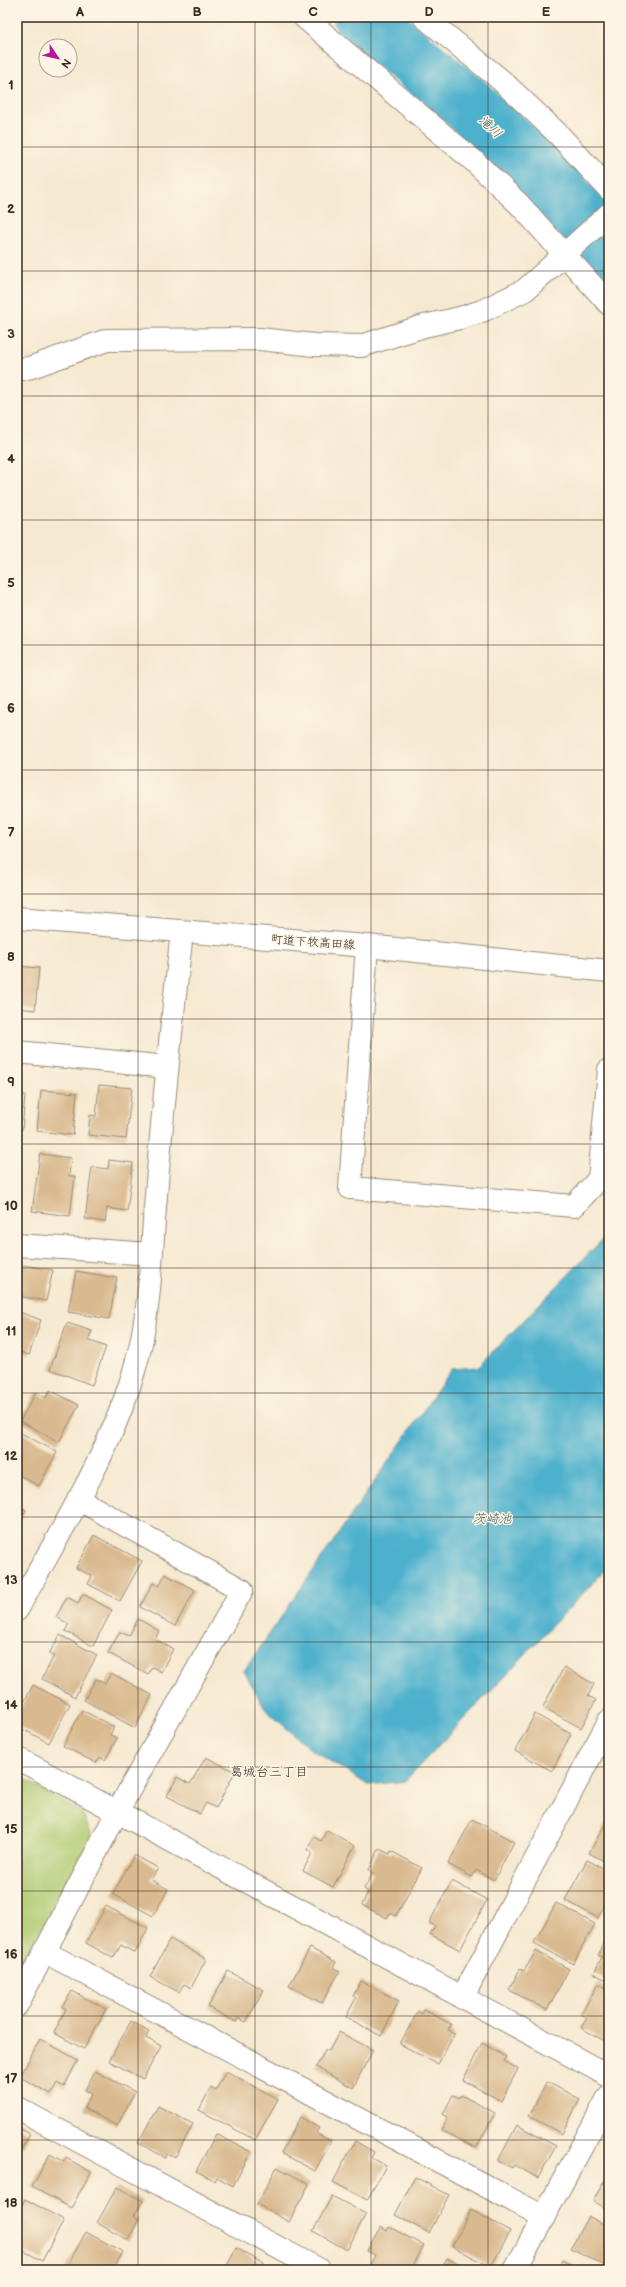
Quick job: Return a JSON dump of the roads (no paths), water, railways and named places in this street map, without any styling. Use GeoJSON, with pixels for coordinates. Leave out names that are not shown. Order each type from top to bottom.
{"type":"FeatureCollection","features":[{"type":"Feature","properties":{"kind":"street"},"geometry":{"type":"LineString","coordinates":[[304,17],[475,162],[520,205],[609,304]]}},
{"type":"Feature","properties":{"kind":"street"},"geometry":{"type":"LineString","coordinates":[[424,17],[502,81],[558,134],[609,189]]}},
{"type":"Feature","properties":{"kind":"street"},"geometry":{"type":"LineString","coordinates":[[17,370],[32,367],[107,340],[260,339],[314,345],[360,346],[482,311],[525,290],[565,256],[609,214]]}},
{"type":"Feature","properties":{"kind":"street","name":"町道下牧高田線"},"geometry":{"type":"LineString","coordinates":[[17,918],[367,946],[609,971]]}},
{"type":"Feature","properties":{"kind":"street"},"geometry":{"type":"LineString","coordinates":[[17,1610],[78,1499],[124,1406],[135,1368],[148,1297],[167,1067],[182,932]]}},
{"type":"Feature","properties":{"kind":"street"},"geometry":{"type":"LineString","coordinates":[[367,946],[350,1188],[574,1206],[599,1179],[609,1070]]}},
{"type":"Feature","properties":{"kind":"street"},"geometry":{"type":"LineString","coordinates":[[17,1052],[167,1067]]}},
{"type":"Feature","properties":{"kind":"street"},"geometry":{"type":"LineString","coordinates":[[17,1245],[151,1254]]}},
{"type":"Feature","properties":{"kind":"street"},"geometry":{"type":"LineString","coordinates":[[17,2005],[118,1812],[242,1590],[78,1499]]}},
{"type":"Feature","properties":{"kind":"street"},"geometry":{"type":"LineString","coordinates":[[462,1998],[609,1721]]}},
{"type":"Feature","properties":{"kind":"street"},"geometry":{"type":"LineString","coordinates":[[17,1758],[609,2076]]}},
{"type":"Feature","properties":{"kind":"street"},"geometry":{"type":"LineString","coordinates":[[45,1952],[544,2217]]}},
{"type":"Feature","properties":{"kind":"street"},"geometry":{"type":"LineString","coordinates":[[515,2270],[609,2096]]}},
{"type":"Feature","properties":{"kind":"street"},"geometry":{"type":"LineString","coordinates":[[17,2108],[320,2270]]}},
{"type":"Feature","properties":{"kind":"water","name":"茨崎池"},"geometry":{"type":"Polygon","coordinates":[[[609,1233],[609,1566],[405,1781],[368,1785],[309,1748],[265,1709],[244,1671],[452,1369],[478,1367],[609,1233]]]}},
{"type":"Feature","properties":{"kind":"waterway","name":"滝川"},"geometry":{"type":"LineString","coordinates":[[362,17],[465,102],[535,167],[609,246]]}},
{"type":"Feature","properties":{"kind":"district","name":"葛城台三丁目"},"geometry":{"type":"Point","coordinates":[269,1771]}}]}
